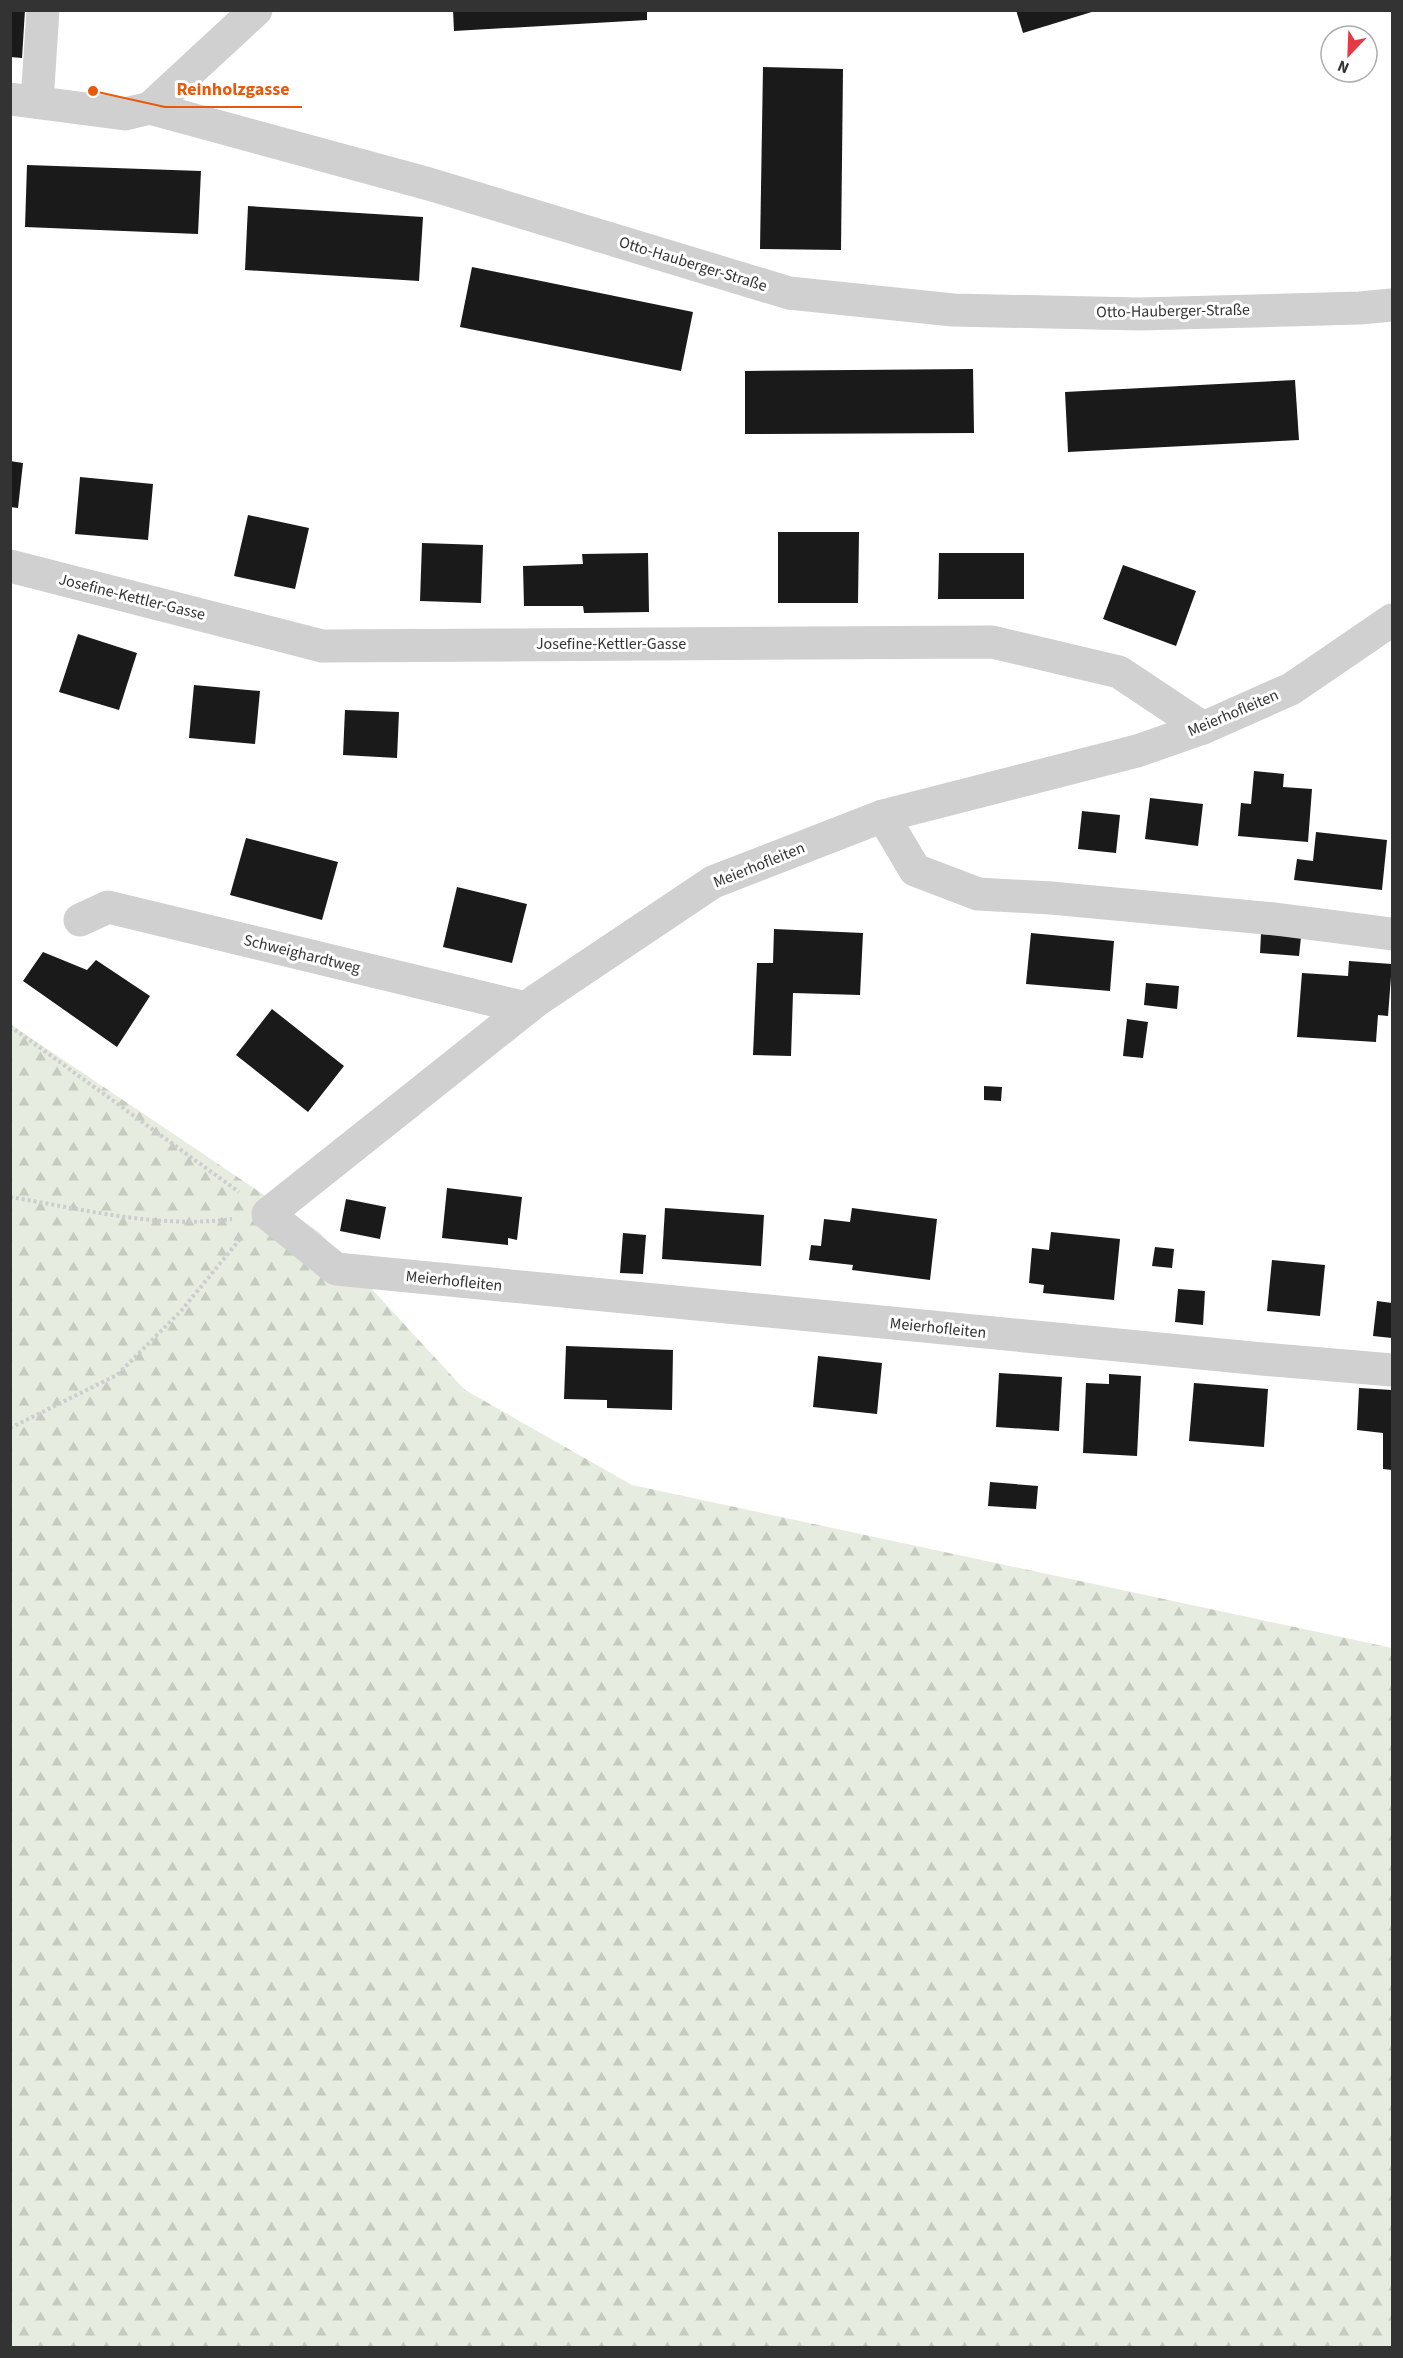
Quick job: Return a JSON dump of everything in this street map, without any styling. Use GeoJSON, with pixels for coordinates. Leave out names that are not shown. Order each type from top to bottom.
{"type":"FeatureCollection","features":[{"type":"Feature","properties":{"kind":"street"},"geometry":{"type":"LineString","coordinates":[[24,100],[44,10]]}},
{"type":"Feature","properties":{"kind":"street"},"geometry":{"type":"LineString","coordinates":[[150,108],[256,10]]}},
{"type":"Feature","properties":{"kind":"street","name":"Otto-Hauberger-Straße"},"geometry":{"type":"LineString","coordinates":[[24,100],[125,114],[150,108],[429,184],[789,293],[952,310],[1128,314],[1360,308],[1392,305]]}},
{"type":"Feature","properties":{"kind":"street","name":"Josefine-Kettler-Gasse"},"geometry":{"type":"LineString","coordinates":[[10,566],[322,646],[992,642],[1119,672],[1203,728]]}},
{"type":"Feature","properties":{"kind":"street","name":"Meierhofleiten"},"geometry":{"type":"LineString","coordinates":[[1392,620],[1291,689],[1203,728],[1137,751],[883,816],[713,882],[526,1008],[268,1214],[336,1269],[1392,1370]]}},
{"type":"Feature","properties":{"kind":"street"},"geometry":{"type":"LineString","coordinates":[[883,816],[915,870],[978,894],[1051,898],[1275,919],[1392,934]]}},
{"type":"Feature","properties":{"kind":"street","name":"Schweighardtweg"},"geometry":{"type":"LineString","coordinates":[[80,920],[108,907],[526,1008]]}},
{"type":"Feature","properties":{"kind":"path"},"geometry":{"type":"LineString","coordinates":[[10,1026],[268,1214]]}},
{"type":"Feature","properties":{"kind":"path"},"geometry":{"type":"LineString","coordinates":[[10,1197],[153,1220],[212,1221],[268,1214]]}},
{"type":"Feature","properties":{"kind":"path"},"geometry":{"type":"LineString","coordinates":[[10,1428],[117,1375],[181,1311],[241,1237],[268,1214]]}},
{"type":"Feature","properties":{"kind":"green space"},"geometry":{"type":"Polygon","coordinates":[[[10,1024],[319,1232],[465,1390],[632,1485],[1392,1648],[1392,2347],[11,2347],[10,1024]]]}},
{"type":"Feature","properties":{"kind":"building"},"geometry":{"type":"Polygon","coordinates":[[[10,10],[25,10],[22,58],[10,57],[10,10]]]}},
{"type":"Feature","properties":{"kind":"building"},"geometry":{"type":"Polygon","coordinates":[[[453,10],[647,10],[647,20],[454,31],[453,10]]]}},
{"type":"Feature","properties":{"kind":"building"},"geometry":{"type":"Polygon","coordinates":[[[1016,10],[1095,10],[1095,11],[1023,33],[1016,10]]]}},
{"type":"Feature","properties":{"kind":"building"},"geometry":{"type":"Polygon","coordinates":[[[763,67],[843,69],[841,250],[760,249],[763,67]]]}},
{"type":"Feature","properties":{"kind":"building"},"geometry":{"type":"Polygon","coordinates":[[[27,165],[201,171],[198,234],[25,227],[27,165]]]}},
{"type":"Feature","properties":{"kind":"building"},"geometry":{"type":"Polygon","coordinates":[[[248,206],[423,217],[419,281],[245,270],[248,206]]]}},
{"type":"Feature","properties":{"kind":"building"},"geometry":{"type":"Polygon","coordinates":[[[472,267],[693,312],[681,371],[460,327],[472,267]]]}},
{"type":"Feature","properties":{"kind":"building"},"geometry":{"type":"Polygon","coordinates":[[[973,369],[974,433],[745,434],[745,371],[973,369]]]}},
{"type":"Feature","properties":{"kind":"building"},"geometry":{"type":"Polygon","coordinates":[[[1295,380],[1299,440],[1068,452],[1065,392],[1295,380]]]}},
{"type":"Feature","properties":{"kind":"building"},"geometry":{"type":"Polygon","coordinates":[[[10,461],[23,463],[18,508],[10,507],[10,461]]]}},
{"type":"Feature","properties":{"kind":"building"},"geometry":{"type":"Polygon","coordinates":[[[80,477],[153,484],[148,540],[75,534],[80,477]]]}},
{"type":"Feature","properties":{"kind":"building"},"geometry":{"type":"Polygon","coordinates":[[[248,515],[309,528],[295,589],[234,576],[248,515]]]}},
{"type":"Feature","properties":{"kind":"building"},"geometry":{"type":"Polygon","coordinates":[[[778,532],[859,532],[858,603],[778,603],[778,532]]]}},
{"type":"Feature","properties":{"kind":"building"},"geometry":{"type":"Polygon","coordinates":[[[422,543],[483,545],[481,603],[420,601],[422,543]]]}},
{"type":"Feature","properties":{"kind":"building"},"geometry":{"type":"Polygon","coordinates":[[[648,553],[649,612],[584,613],[583,606],[524,606],[523,566],[583,564],[582,554],[648,553]]]}},
{"type":"Feature","properties":{"kind":"building"},"geometry":{"type":"Polygon","coordinates":[[[939,553],[1024,553],[1024,599],[938,599],[939,553]]]}},
{"type":"Feature","properties":{"kind":"building"},"geometry":{"type":"Polygon","coordinates":[[[1123,565],[1196,591],[1176,646],[1103,619],[1123,565]]]}},
{"type":"Feature","properties":{"kind":"building"},"geometry":{"type":"Polygon","coordinates":[[[78,634],[137,653],[119,710],[59,692],[78,634]]]}},
{"type":"Feature","properties":{"kind":"building"},"geometry":{"type":"Polygon","coordinates":[[[194,685],[260,691],[255,744],[189,738],[194,685]]]}},
{"type":"Feature","properties":{"kind":"building"},"geometry":{"type":"Polygon","coordinates":[[[345,710],[399,712],[397,758],[343,755],[345,710]]]}},
{"type":"Feature","properties":{"kind":"building"},"geometry":{"type":"Polygon","coordinates":[[[1254,771],[1284,774],[1283,787],[1312,789],[1308,842],[1238,836],[1241,803],[1251,804],[1254,771]]]}},
{"type":"Feature","properties":{"kind":"building"},"geometry":{"type":"Polygon","coordinates":[[[1150,798],[1203,804],[1198,846],[1145,839],[1150,798]]]}},
{"type":"Feature","properties":{"kind":"building"},"geometry":{"type":"Polygon","coordinates":[[[1082,811],[1120,815],[1116,853],[1078,849],[1082,811]]]}},
{"type":"Feature","properties":{"kind":"building"},"geometry":{"type":"Polygon","coordinates":[[[1316,832],[1387,840],[1382,890],[1294,880],[1297,859],[1313,861],[1316,832]]]}},
{"type":"Feature","properties":{"kind":"building"},"geometry":{"type":"Polygon","coordinates":[[[246,838],[338,862],[322,920],[230,895],[246,838]]]}},
{"type":"Feature","properties":{"kind":"building"},"geometry":{"type":"Polygon","coordinates":[[[457,887],[527,904],[512,963],[443,947],[457,887]]]}},
{"type":"Feature","properties":{"kind":"building"},"geometry":{"type":"Polygon","coordinates":[[[774,929],[863,933],[860,995],[793,993],[791,1056],[753,1055],[757,963],[773,963],[774,929]]]}},
{"type":"Feature","properties":{"kind":"building"},"geometry":{"type":"Polygon","coordinates":[[[1031,933],[1114,941],[1110,991],[1026,984],[1031,933]]]}},
{"type":"Feature","properties":{"kind":"building"},"geometry":{"type":"Polygon","coordinates":[[[1261,934],[1301,937],[1299,956],[1260,953],[1261,934]]]}},
{"type":"Feature","properties":{"kind":"building"},"geometry":{"type":"Polygon","coordinates":[[[43,952],[87,970],[96,960],[150,996],[117,1047],[23,981],[43,952]]]}},
{"type":"Feature","properties":{"kind":"building"},"geometry":{"type":"Polygon","coordinates":[[[1349,961],[1392,964],[1388,1016],[1378,1015],[1376,1042],[1297,1037],[1302,973],[1348,976],[1349,961]]]}},
{"type":"Feature","properties":{"kind":"building"},"geometry":{"type":"Polygon","coordinates":[[[1146,983],[1179,986],[1177,1009],[1144,1005],[1146,983]]]}},
{"type":"Feature","properties":{"kind":"building"},"geometry":{"type":"Polygon","coordinates":[[[272,1009],[344,1066],[308,1112],[236,1055],[272,1009]]]}},
{"type":"Feature","properties":{"kind":"building"},"geometry":{"type":"Polygon","coordinates":[[[1127,1019],[1148,1022],[1143,1058],[1123,1056],[1127,1019]]]}},
{"type":"Feature","properties":{"kind":"building"},"geometry":{"type":"Polygon","coordinates":[[[984,1086],[1002,1087],[1001,1101],[984,1100],[984,1086]]]}},
{"type":"Feature","properties":{"kind":"building"},"geometry":{"type":"Polygon","coordinates":[[[447,1188],[522,1197],[517,1240],[508,1238],[508,1245],[442,1238],[447,1188]]]}},
{"type":"Feature","properties":{"kind":"building"},"geometry":{"type":"Polygon","coordinates":[[[346,1199],[386,1207],[380,1239],[340,1231],[346,1199]]]}},
{"type":"Feature","properties":{"kind":"building"},"geometry":{"type":"Polygon","coordinates":[[[665,1208],[764,1215],[761,1266],[662,1259],[665,1208]]]}},
{"type":"Feature","properties":{"kind":"building"},"geometry":{"type":"Polygon","coordinates":[[[852,1208],[937,1219],[930,1280],[852,1270],[853,1265],[809,1260],[811,1245],[821,1246],[824,1219],[850,1222],[852,1208]]]}},
{"type":"Feature","properties":{"kind":"building"},"geometry":{"type":"Polygon","coordinates":[[[1051,1232],[1120,1239],[1114,1300],[1043,1293],[1044,1285],[1029,1283],[1032,1248],[1049,1250],[1051,1232]]]}},
{"type":"Feature","properties":{"kind":"building"},"geometry":{"type":"Polygon","coordinates":[[[623,1233],[646,1235],[643,1274],[620,1273],[623,1233]]]}},
{"type":"Feature","properties":{"kind":"building"},"geometry":{"type":"Polygon","coordinates":[[[1155,1247],[1174,1249],[1172,1268],[1152,1266],[1155,1247]]]}},
{"type":"Feature","properties":{"kind":"building"},"geometry":{"type":"Polygon","coordinates":[[[1272,1260],[1325,1265],[1320,1316],[1267,1311],[1272,1260]]]}},
{"type":"Feature","properties":{"kind":"building"},"geometry":{"type":"Polygon","coordinates":[[[1178,1289],[1205,1291],[1203,1325],[1175,1322],[1178,1289]]]}},
{"type":"Feature","properties":{"kind":"building"},"geometry":{"type":"Polygon","coordinates":[[[1377,1301],[1392,1303],[1392,1338],[1373,1336],[1377,1301]]]}},
{"type":"Feature","properties":{"kind":"building"},"geometry":{"type":"Polygon","coordinates":[[[566,1346],[673,1350],[672,1410],[607,1408],[607,1400],[564,1399],[566,1346]]]}},
{"type":"Feature","properties":{"kind":"building"},"geometry":{"type":"Polygon","coordinates":[[[818,1356],[882,1363],[877,1414],[813,1407],[818,1356]]]}},
{"type":"Feature","properties":{"kind":"building"},"geometry":{"type":"Polygon","coordinates":[[[999,1373],[1062,1377],[1059,1431],[996,1427],[999,1373]]]}},
{"type":"Feature","properties":{"kind":"building"},"geometry":{"type":"Polygon","coordinates":[[[1109,1374],[1141,1376],[1137,1456],[1083,1453],[1086,1383],[1109,1384],[1109,1374]]]}},
{"type":"Feature","properties":{"kind":"building"},"geometry":{"type":"Polygon","coordinates":[[[1194,1383],[1268,1389],[1264,1447],[1189,1441],[1194,1383]]]}},
{"type":"Feature","properties":{"kind":"building"},"geometry":{"type":"Polygon","coordinates":[[[1359,1388],[1392,1390],[1392,1470],[1383,1469],[1383,1433],[1357,1430],[1359,1388]]]}},
{"type":"Feature","properties":{"kind":"building"},"geometry":{"type":"Polygon","coordinates":[[[990,1482],[1038,1486],[1036,1509],[988,1506],[990,1482]]]}},
{"type":"Feature","properties":{"kind":"place","name":"Reinholzgasse"},"geometry":{"type":"Point","coordinates":[93,91]}}]}
